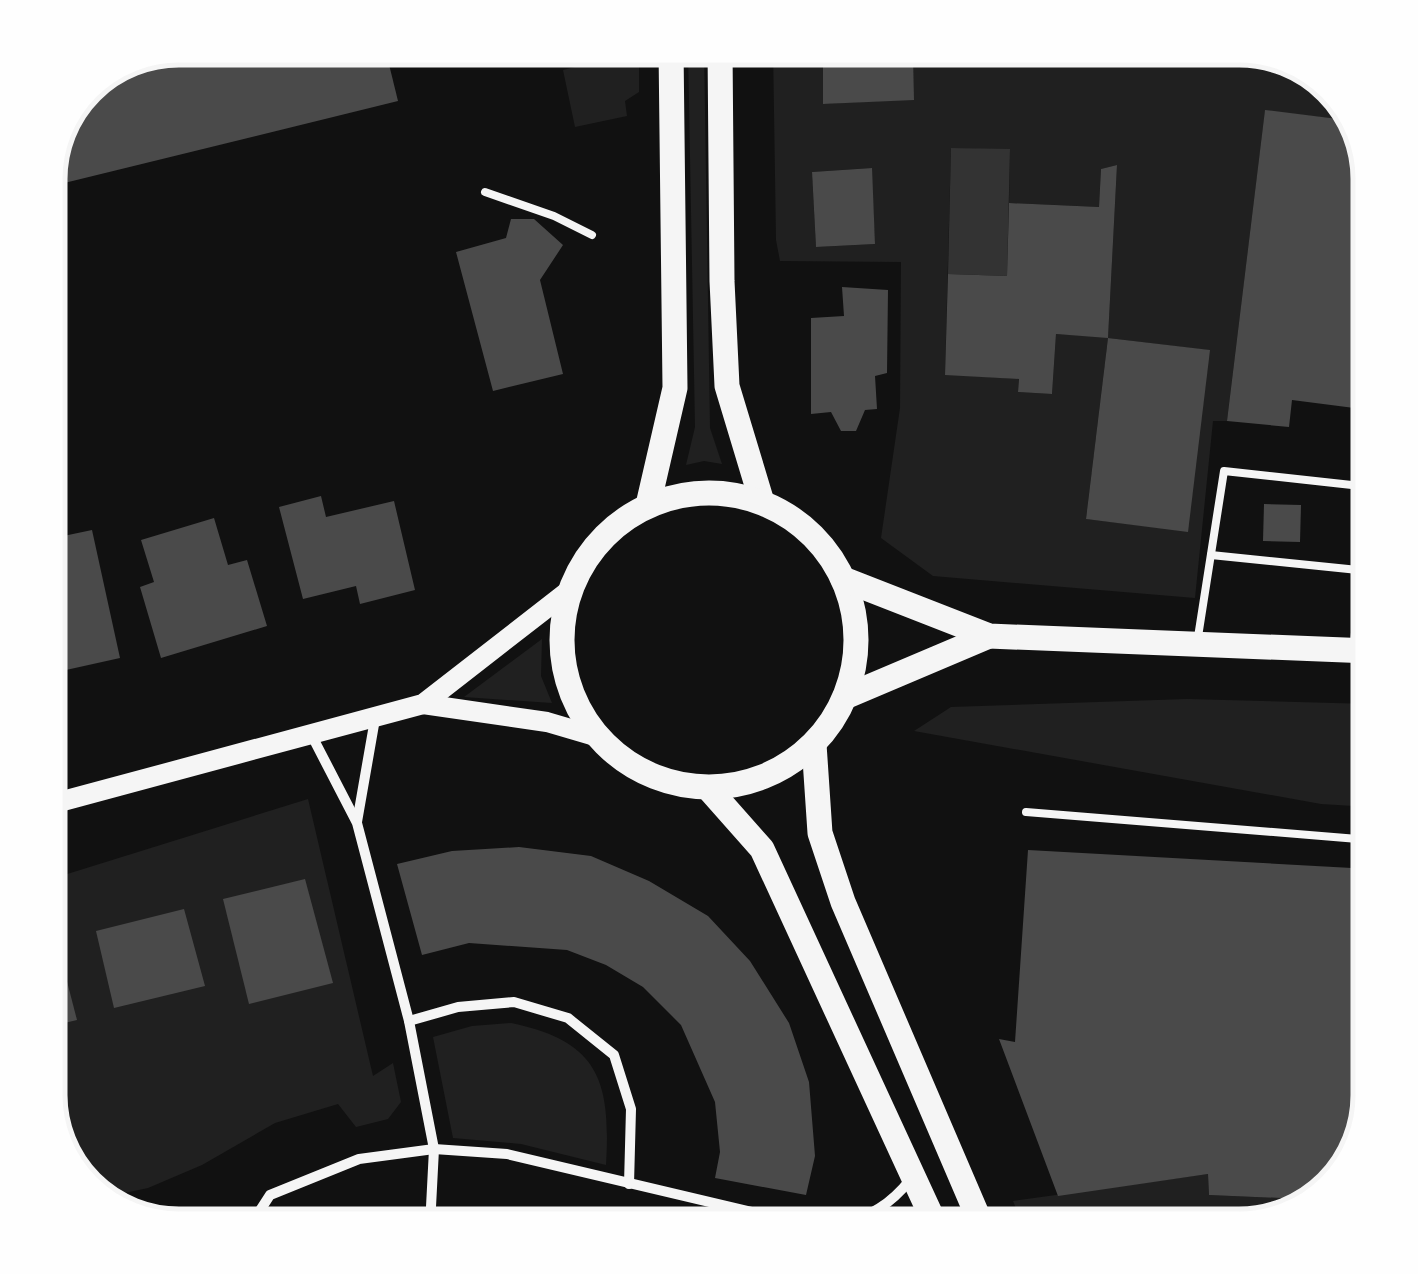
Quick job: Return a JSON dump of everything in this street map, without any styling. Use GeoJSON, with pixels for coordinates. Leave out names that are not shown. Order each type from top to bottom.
{"type":"FeatureCollection","features":[{"type":"Feature","properties":{"kind":"main road"},"geometry":{"type":"LineString","coordinates":[[648,505],[675,388],[671,65]]}},
{"type":"Feature","properties":{"kind":"main road"},"geometry":{"type":"LineString","coordinates":[[720,65],[727,386],[762,502]]}},
{"type":"Feature","properties":{"kind":"main road"},"geometry":{"type":"LineString","coordinates":[[705,492],[734,494],[762,502],[787,514],[810,532],[843,579],[856,636],[844,697],[814,744],[798,758],[759,779],[708,788],[677,784],[647,774],[621,758],[583,716],[564,667],[564,615],[571,590],[584,561],[602,538],[648,505],[705,492]]}},
{"type":"Feature","properties":{"kind":"main road"},"geometry":{"type":"LineString","coordinates":[[843,579],[989,636],[1353,650]]}},
{"type":"Feature","properties":{"kind":"main road"},"geometry":{"type":"LineString","coordinates":[[65,801],[424,704],[571,590]]}},
{"type":"Feature","properties":{"kind":"main road"},"geometry":{"type":"LineString","coordinates":[[844,697],[989,636]]}},
{"type":"Feature","properties":{"kind":"main road"},"geometry":{"type":"LineString","coordinates":[[424,704],[547,722],[598,737]]}},
{"type":"Feature","properties":{"kind":"main road"},"geometry":{"type":"LineString","coordinates":[[814,744],[820,833],[858,936],[975,1209]]}},
{"type":"Feature","properties":{"kind":"main road"},"geometry":{"type":"LineString","coordinates":[[708,788],[762,849],[929,1209]]}},
{"type":"Feature","properties":{"kind":"street"},"geometry":{"type":"LineString","coordinates":[[357,823],[375,719]]}},
{"type":"Feature","properties":{"kind":"street"},"geometry":{"type":"LineString","coordinates":[[312,736],[357,823],[408,1021],[434,1149],[431,1209]]}},
{"type":"Feature","properties":{"kind":"street"},"geometry":{"type":"LineString","coordinates":[[408,1021],[458,1007],[514,1002],[568,1018],[614,1056],[632,1110],[629,1184]]}},
{"type":"Feature","properties":{"kind":"street"},"geometry":{"type":"LineString","coordinates":[[261,1209],[270,1196],[359,1159],[434,1149],[507,1154],[730,1209]]}},
{"type":"Feature","properties":{"kind":"street"},"geometry":{"type":"LineString","coordinates":[[882,1209],[914,1175]]}},
{"type":"Feature","properties":{"kind":"lane"},"geometry":{"type":"LineString","coordinates":[[485,192],[554,216],[592,236]]}},
{"type":"Feature","properties":{"kind":"lane"},"geometry":{"type":"LineString","coordinates":[[1197,644],[1224,471],[1353,485]]}},
{"type":"Feature","properties":{"kind":"lane"},"geometry":{"type":"LineString","coordinates":[[1211,555],[1353,569]]}},
{"type":"Feature","properties":{"kind":"lane"},"geometry":{"type":"LineString","coordinates":[[1026,812],[1353,839]]}},
{"type":"Feature","properties":{"kind":"shaded area"},"geometry":{"type":"Polygon","coordinates":[[[582,65],[639,65],[639,92],[625,101],[627,116],[575,127],[563,70],[582,65]]]}},
{"type":"Feature","properties":{"kind":"shaded area"},"geometry":{"type":"Polygon","coordinates":[[[688,65],[704,65],[710,428],[722,464],[704,461],[686,465],[695,427],[688,65]]]}},
{"type":"Feature","properties":{"kind":"shaded area"},"geometry":{"type":"Polygon","coordinates":[[[773,65],[823,65],[824,104],[914,99],[913,65],[1261,67],[1302,84],[1335,119],[1265,111],[1227,421],[1213,421],[1195,598],[933,576],[881,538],[900,408],[901,262],[780,261],[776,240],[773,65]],[[951,148],[945,374],[1019,379],[1018,392],[1052,394],[1056,334],[1108,337],[1117,165],[1101,169],[1099,207],[1009,203],[1010,150],[951,148]],[[871,168],[812,172],[816,247],[875,244],[871,168]],[[1108,338],[1086,519],[1187,531],[1207,350],[1108,338]]]}},
{"type":"Feature","properties":{"kind":"shaded area"},"geometry":{"type":"Polygon","coordinates":[[[951,148],[1010,149],[1007,276],[948,274],[951,148]]]}},
{"type":"Feature","properties":{"kind":"shaded area"},"geometry":{"type":"Polygon","coordinates":[[[542,639],[541,676],[552,703],[464,697],[542,639]]]}},
{"type":"Feature","properties":{"kind":"shaded area"},"geometry":{"type":"Polygon","coordinates":[[[1187,699],[1353,704],[1353,806],[1321,804],[914,731],[951,707],[1187,699]]]}},
{"type":"Feature","properties":{"kind":"shaded area"},"geometry":{"type":"Polygon","coordinates":[[[308,799],[373,1076],[393,1063],[401,1102],[388,1119],[356,1127],[338,1104],[275,1123],[202,1165],[148,1188],[123,1193],[116,1190],[89,1164],[77,1145],[65,1102],[65,875],[308,799]]]}},
{"type":"Feature","properties":{"kind":"shaded area"},"geometry":{"type":"Polygon","coordinates":[[[511,1023],[564,1041],[593,1069],[606,1110],[606,1165],[521,1144],[453,1138],[433,1037],[472,1026],[511,1023]]]}},
{"type":"Feature","properties":{"kind":"shaded area"},"geometry":{"type":"Polygon","coordinates":[[[1208,1174],[1209,1195],[1286,1198],[1261,1207],[1239,1209],[1016,1209],[1013,1201],[1208,1174]]]}},
{"type":"Feature","properties":{"kind":"building"},"geometry":{"type":"Polygon","coordinates":[[[389,65],[398,101],[65,183],[69,150],[89,110],[116,84],[157,67],[389,65]]]}},
{"type":"Feature","properties":{"kind":"building"},"geometry":{"type":"Polygon","coordinates":[[[823,65],[913,65],[914,100],[823,104],[823,65]]]}},
{"type":"Feature","properties":{"kind":"building"},"geometry":{"type":"Polygon","coordinates":[[[1265,110],[1335,119],[1353,172],[1353,408],[1292,400],[1289,427],[1227,421],[1265,110]]]}},
{"type":"Feature","properties":{"kind":"building"},"geometry":{"type":"Polygon","coordinates":[[[1117,165],[1108,338],[1056,334],[1052,394],[1018,392],[1019,379],[945,375],[948,274],[1007,276],[1009,203],[1099,207],[1101,169],[1117,165]]]}},
{"type":"Feature","properties":{"kind":"building"},"geometry":{"type":"Polygon","coordinates":[[[872,168],[875,244],[816,247],[812,172],[872,168]]]}},
{"type":"Feature","properties":{"kind":"building"},"geometry":{"type":"Polygon","coordinates":[[[511,219],[534,219],[563,245],[540,280],[563,374],[493,391],[456,252],[506,238],[511,219]]]}},
{"type":"Feature","properties":{"kind":"building"},"geometry":{"type":"Polygon","coordinates":[[[842,287],[888,290],[887,373],[875,376],[877,409],[865,410],[856,431],[841,431],[831,412],[811,414],[811,318],[844,316],[842,287]]]}},
{"type":"Feature","properties":{"kind":"building"},"geometry":{"type":"Polygon","coordinates":[[[1108,338],[1210,350],[1188,532],[1086,519],[1108,338]]]}},
{"type":"Feature","properties":{"kind":"building"},"geometry":{"type":"Polygon","coordinates":[[[321,496],[326,517],[394,501],[415,590],[360,604],[356,586],[303,599],[279,507],[321,496]]]}},
{"type":"Feature","properties":{"kind":"building"},"geometry":{"type":"Polygon","coordinates":[[[1264,504],[1301,505],[1300,542],[1263,541],[1264,504]]]}},
{"type":"Feature","properties":{"kind":"building"},"geometry":{"type":"Polygon","coordinates":[[[214,518],[228,565],[247,560],[267,626],[161,658],[140,587],[154,582],[141,540],[214,518]]]}},
{"type":"Feature","properties":{"kind":"building"},"geometry":{"type":"Polygon","coordinates":[[[92,530],[120,658],[65,670],[65,536],[92,530]]]}},
{"type":"Feature","properties":{"kind":"building"},"geometry":{"type":"Polygon","coordinates":[[[519,847],[591,856],[649,881],[708,916],[750,961],[789,1023],[809,1082],[815,1156],[806,1195],[715,1178],[720,1152],[715,1102],[681,1025],[643,987],[606,965],[567,950],[469,943],[422,955],[397,864],[452,851],[519,847]]]}},
{"type":"Feature","properties":{"kind":"building"},"geometry":{"type":"Polygon","coordinates":[[[1028,850],[1353,868],[1351,1117],[1334,1158],[1302,1190],[1286,1198],[1209,1195],[1208,1174],[1058,1196],[999,1039],[1015,1042],[1028,850]]]}},
{"type":"Feature","properties":{"kind":"building"},"geometry":{"type":"Polygon","coordinates":[[[305,879],[333,983],[249,1004],[223,899],[305,879]]]}},
{"type":"Feature","properties":{"kind":"building"},"geometry":{"type":"Polygon","coordinates":[[[184,909],[205,986],[114,1008],[96,931],[184,909]]]}},
{"type":"Feature","properties":{"kind":"building"},"geometry":{"type":"Polygon","coordinates":[[[65,974],[77,1020],[65,1023],[65,974]]]}}]}
